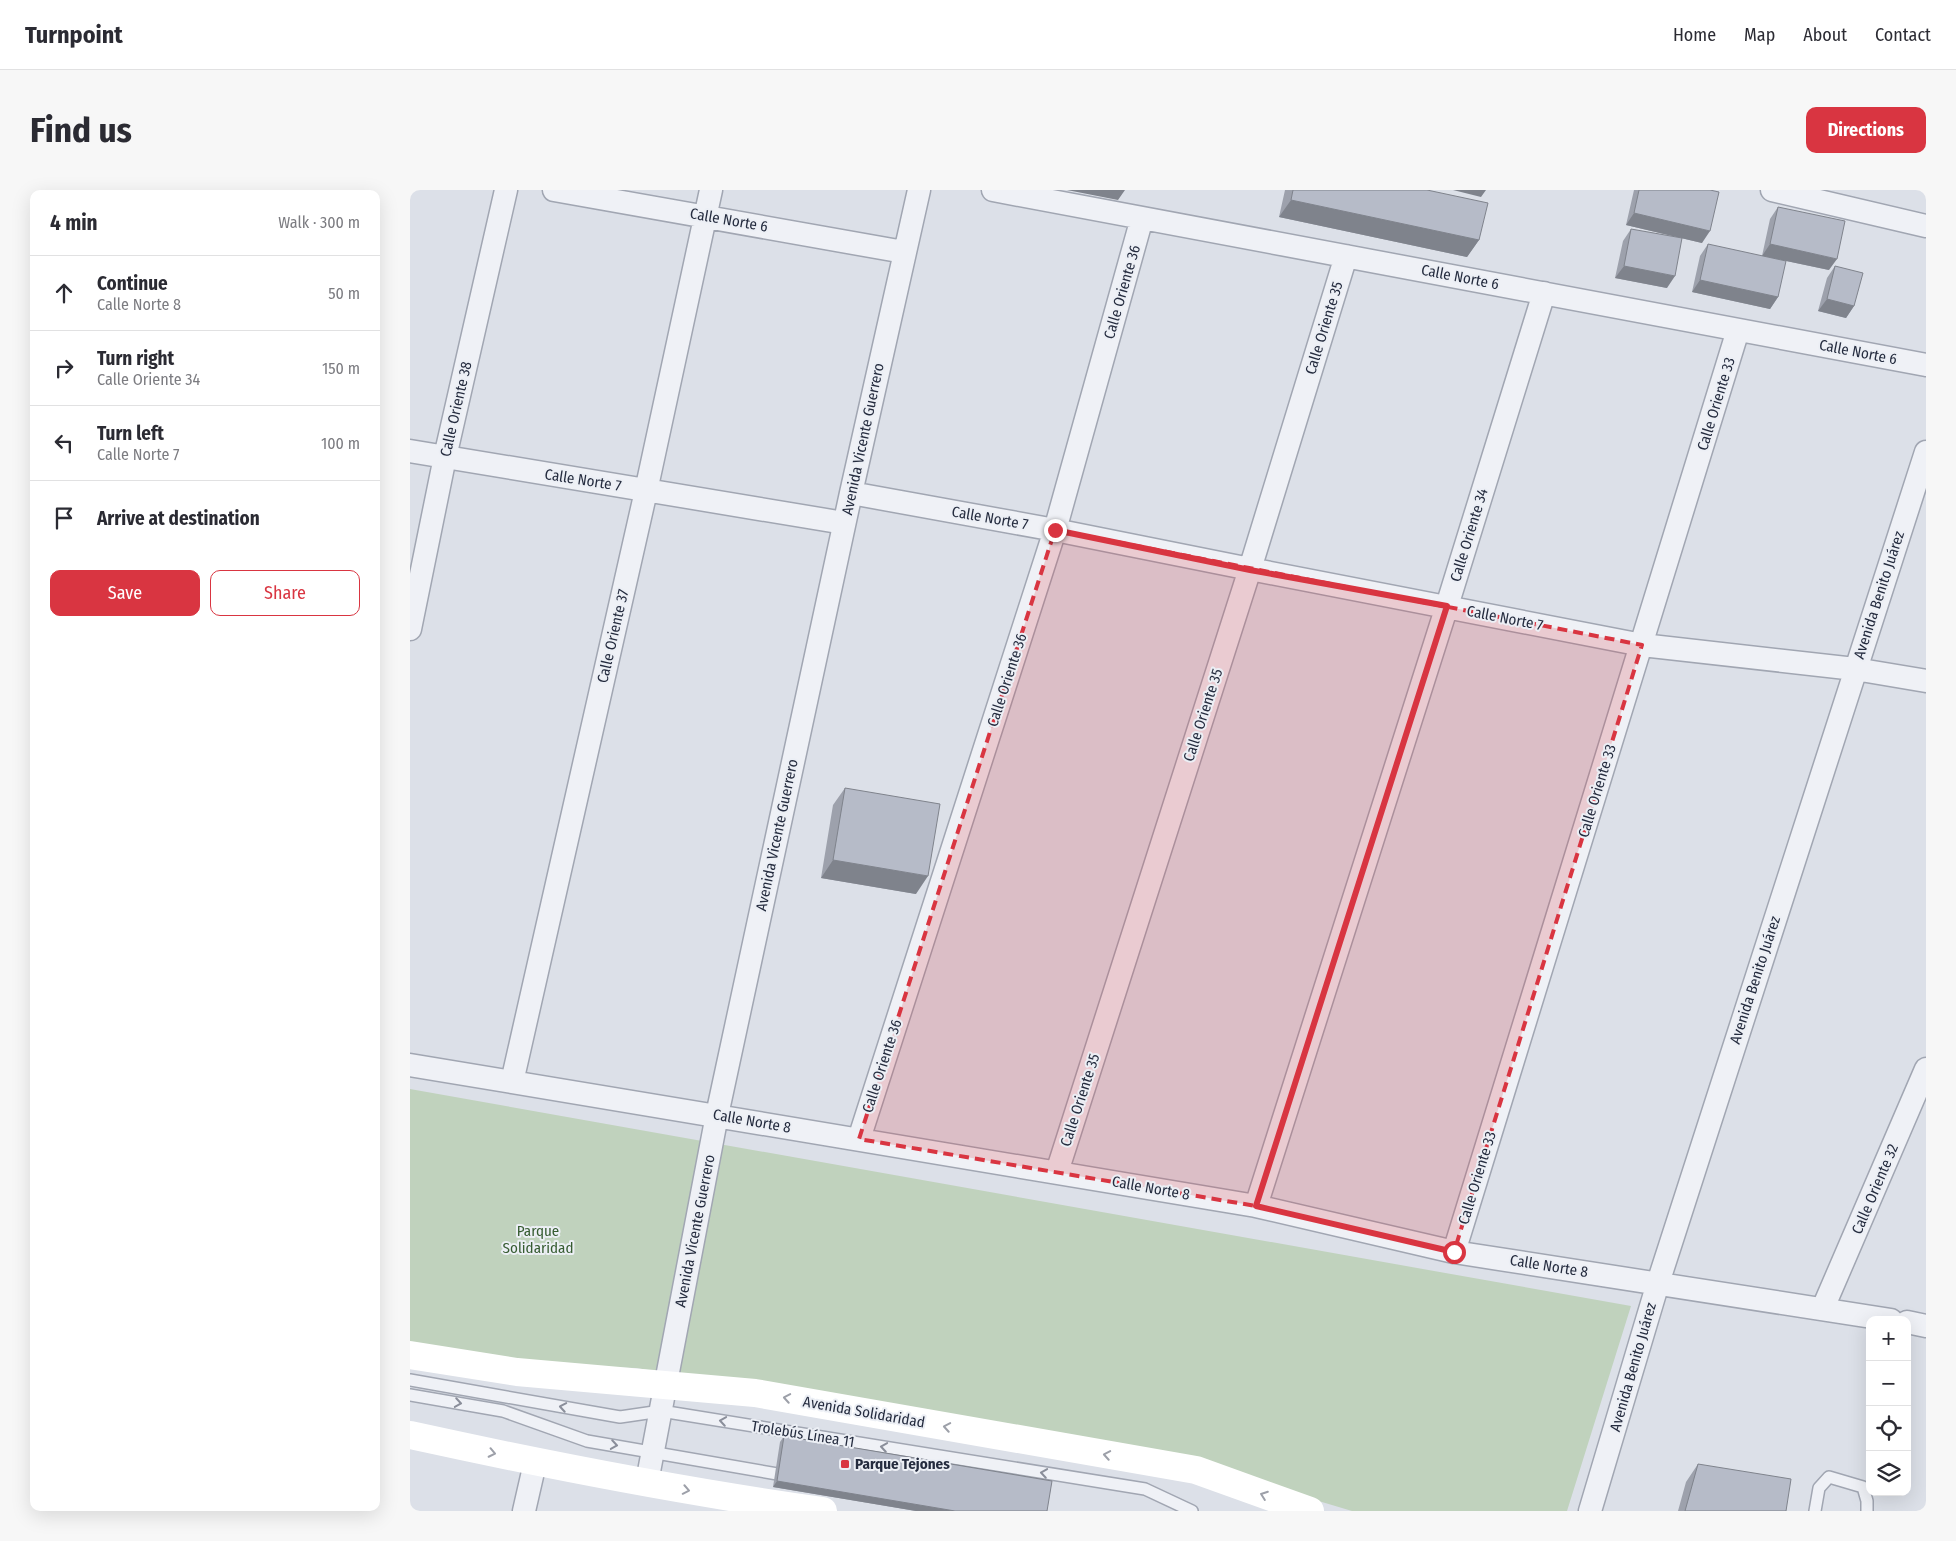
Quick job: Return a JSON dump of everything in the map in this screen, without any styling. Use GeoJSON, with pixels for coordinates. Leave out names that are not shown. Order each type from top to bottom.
{"type":"FeatureCollection","features":[{"type":"Feature","properties":{"kind":"street","name":"Calle Oriente 38"},"geometry":{"type":"LineString","coordinates":[[410,629],[445,457],[506,190]]}},
{"type":"Feature","properties":{"kind":"street","name":"Calle Norte 6"},"geometry":{"type":"LineString","coordinates":[[554,190],[904,252]]}},
{"type":"Feature","properties":{"kind":"street","name":"Calle Oriente 37"},"geometry":{"type":"LineString","coordinates":[[512,1082],[646,490],[711,190]]}},
{"type":"Feature","properties":{"kind":"street","name":"Avenida Vicente Guerrero"},"geometry":{"type":"LineString","coordinates":[[647,1482],[717,1115],[844,523],[919,190]]}},
{"type":"Feature","properties":{"kind":"street","name":"Calle Norte 6"},"geometry":{"type":"LineString","coordinates":[[993,190],[1926,365]]}},
{"type":"Feature","properties":{"kind":"street"},"geometry":{"type":"LineString","coordinates":[[1783,191],[1926,226]]}},
{"type":"Feature","properties":{"kind":"street","name":"Calle Oriente 36"},"geometry":{"type":"LineString","coordinates":[[859,1139],[1055,530],[1142,218]]}},
{"type":"Feature","properties":{"kind":"street","name":"Calle Oriente 35"},"geometry":{"type":"LineString","coordinates":[[1057,1172],[1250,570],[1346,256]]}},
{"type":"Feature","properties":{"kind":"street","name":"Calle Oriente 34"},"geometry":{"type":"LineString","coordinates":[[1256,1206],[1447,606],[1544,293]]}},
{"type":"Feature","properties":{"kind":"street","name":"Calle Oriente 33"},"geometry":{"type":"LineString","coordinates":[[1454,1252],[1738,330]]}},
{"type":"Feature","properties":{"kind":"street","name":"Calle Norte 7"},"geometry":{"type":"LineString","coordinates":[[410,451],[844,523]]}},
{"type":"Feature","properties":{"kind":"street","name":"Avenida Benito Juárez"},"geometry":{"type":"LineString","coordinates":[[1590,1511],[1658,1283],[1926,452]]}},
{"type":"Feature","properties":{"kind":"street","name":"Calle Norte 7"},"geometry":{"type":"LineString","coordinates":[[851,493],[1055,530],[1250,570],[1642,644],[1855,669],[1926,682]]}},
{"type":"Feature","properties":{"kind":"street","name":"Calle Norte 8"},"geometry":{"type":"LineString","coordinates":[[410,1064],[1256,1206],[1454,1252],[1868,1316]]}},
{"type":"Feature","properties":{"kind":"street","name":"Calle Oriente 32"},"geometry":{"type":"LineString","coordinates":[[1823,1308],[1926,1069]]}},
{"type":"Feature","properties":{"kind":"street"},"geometry":{"type":"LineString","coordinates":[[1911,1323],[1926,1326]]}},
{"type":"Feature","properties":{"kind":"street","name":"Avenida Solidaridad"},"geometry":{"type":"LineString","coordinates":[[410,1355],[664,1398],[755,1393],[1196,1470],[1310,1511]]}},
{"type":"Feature","properties":{"kind":"street"},"geometry":{"type":"LineString","coordinates":[[410,1435],[535,1463],[647,1482],[715,1504],[823,1511]]}},
{"type":"Feature","properties":{"kind":"street"},"geometry":{"type":"LineString","coordinates":[[524,1511],[535,1463]]}},
{"type":"Feature","properties":{"kind":"lane","name":"Trolebús Línea 11"},"geometry":{"type":"LineString","coordinates":[[410,1380],[620,1417],[664,1398],[1145,1489],[1192,1511]]}},
{"type":"Feature","properties":{"kind":"lane"},"geometry":{"type":"LineString","coordinates":[[410,1395],[502,1411],[587,1441],[799,1478]]}},
{"type":"Feature","properties":{"kind":"lane"},"geometry":{"type":"LineString","coordinates":[[1815,1511],[1819,1488],[1829,1477],[1863,1487],[1867,1501],[1867,1511]]}},
{"type":"Feature","properties":{"kind":"highlighted area"},"geometry":{"type":"Polygon","coordinates":[[[1055,530],[1642,645],[1454,1252],[1256,1206],[859,1139],[1055,530]]]}},
{"type":"Feature","properties":{"kind":"green space","name":"Parque Solidaridad"},"geometry":{"type":"Polygon","coordinates":[[[410,1089],[1631,1306],[1567,1511],[1352,1511],[1202,1466],[937,1418],[636,1368],[518,1365],[410,1346],[410,1089]]]}},
{"type":"Feature","properties":{"kind":"building"},"geometry":{"type":"Polygon","coordinates":[[[1293,190],[1427,190],[1488,203],[1479,240],[1291,200],[1293,190]]]}},
{"type":"Feature","properties":{"kind":"building"},"geometry":{"type":"Polygon","coordinates":[[[1639,190],[1710,190],[1719,192],[1710,231],[1634,213],[1639,190]]]}},
{"type":"Feature","properties":{"kind":"building"},"geometry":{"type":"Polygon","coordinates":[[[1778,207],[1845,221],[1837,259],[1770,244],[1778,207]]]}},
{"type":"Feature","properties":{"kind":"building"},"geometry":{"type":"Polygon","coordinates":[[[1631,229],[1682,238],[1675,276],[1624,266],[1631,229]]]}},
{"type":"Feature","properties":{"kind":"building"},"geometry":{"type":"Polygon","coordinates":[[[1708,244],[1786,261],[1778,297],[1700,280],[1708,244]]]}},
{"type":"Feature","properties":{"kind":"building"},"geometry":{"type":"Polygon","coordinates":[[[1835,266],[1863,273],[1854,306],[1827,299],[1835,266]]]}},
{"type":"Feature","properties":{"kind":"building"},"geometry":{"type":"Polygon","coordinates":[[[845,788],[940,804],[928,876],[833,860],[845,788]]]}},
{"type":"Feature","properties":{"kind":"building","name":"Parque Tejones"},"geometry":{"type":"Polygon","coordinates":[[[784,1436],[1052,1481],[1047,1511],[955,1511],[777,1481],[784,1436]]]}},
{"type":"Feature","properties":{"kind":"building"},"geometry":{"type":"Polygon","coordinates":[[[1698,1464],[1791,1479],[1786,1511],[1685,1511],[1698,1464]]]}},
{"type":"Feature","properties":{"kind":"place","name":"Parque Tejones"},"geometry":{"type":"Point","coordinates":[845,1464]}},
{"type":"Feature","properties":{"kind":"route"},"geometry":{"type":"LineString","coordinates":[[1055,530],[1250,570],[1447,606],[1256,1206],[1454,1252]]}}]}
